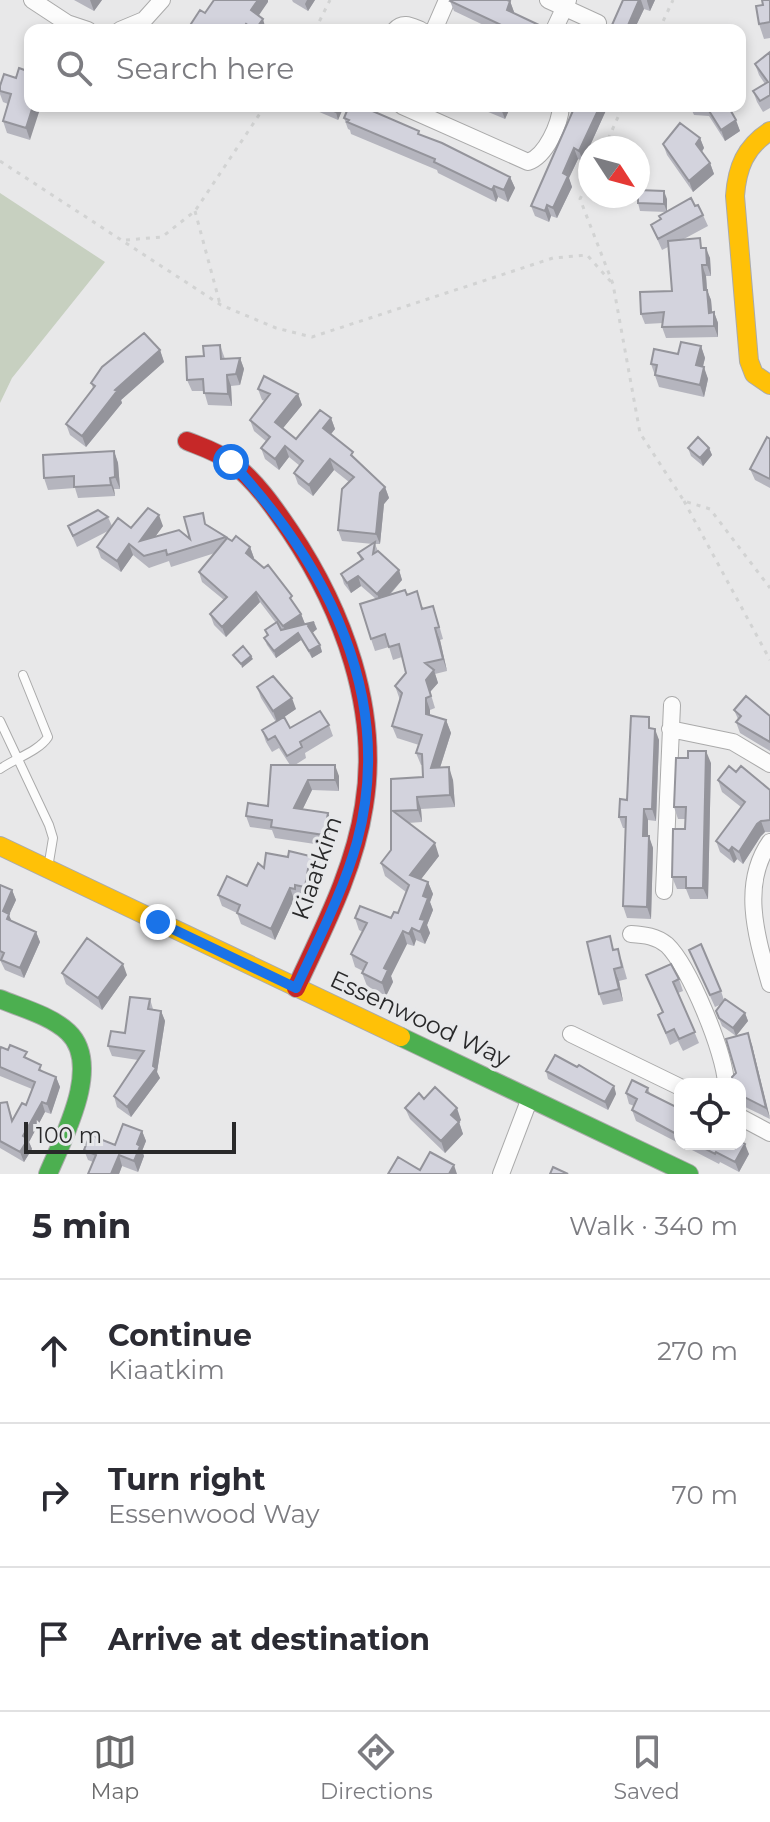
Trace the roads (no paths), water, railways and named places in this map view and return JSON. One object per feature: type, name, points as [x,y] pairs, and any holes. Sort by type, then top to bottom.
[{"type":"street","points":[[32,0],[70,24]]},
{"type":"street","points":[[134,24],[144,20],[162,0]]},
{"type":"street","points":[[437,24],[447,0]]},
{"type":"street","points":[[548,0],[566,4],[598,23]]},
{"type":"street","points":[[557,24],[566,4]]},
{"type":"street","points":[[416,112],[528,162],[543,152],[560,112]]},
{"type":"street","points":[[770,131],[744,153],[735,179],[735,196],[749,361],[754,374],[770,385]]},
{"type":"street","name":"Kiaatkim","points":[[187,441],[231,462],[263,497],[300,546],[331,601],[351,650],[362,693],[368,746],[366,784],[357,840],[343,881],[296,988]]},
{"type":"street","points":[[664,891],[672,705]]},
{"type":"street","points":[[670,729],[733,742],[770,764]]},
{"type":"street","points":[[770,842],[757,866],[753,899],[755,927],[770,984]]},
{"type":"street","name":"Essenwood Way","points":[[0,846],[689,1174]]},
{"type":"street","points":[[631,934],[658,938],[674,953],[710,1025],[721,1055],[725,1078]]},
{"type":"street","points":[[0,999],[69,1032],[83,1056],[79,1096],[48,1174]]},
{"type":"street","points":[[571,1034],[674,1084]]},
{"type":"street","points":[[501,1174],[530,1098]]},
{"type":"street","points":[[746,1120],[770,1133]]},
{"type":"lane","points":[[0,769],[16,757],[42,745],[48,737],[23,675]]},
{"type":"lane","points":[[0,721],[49,825],[53,838],[48,869]]}]
